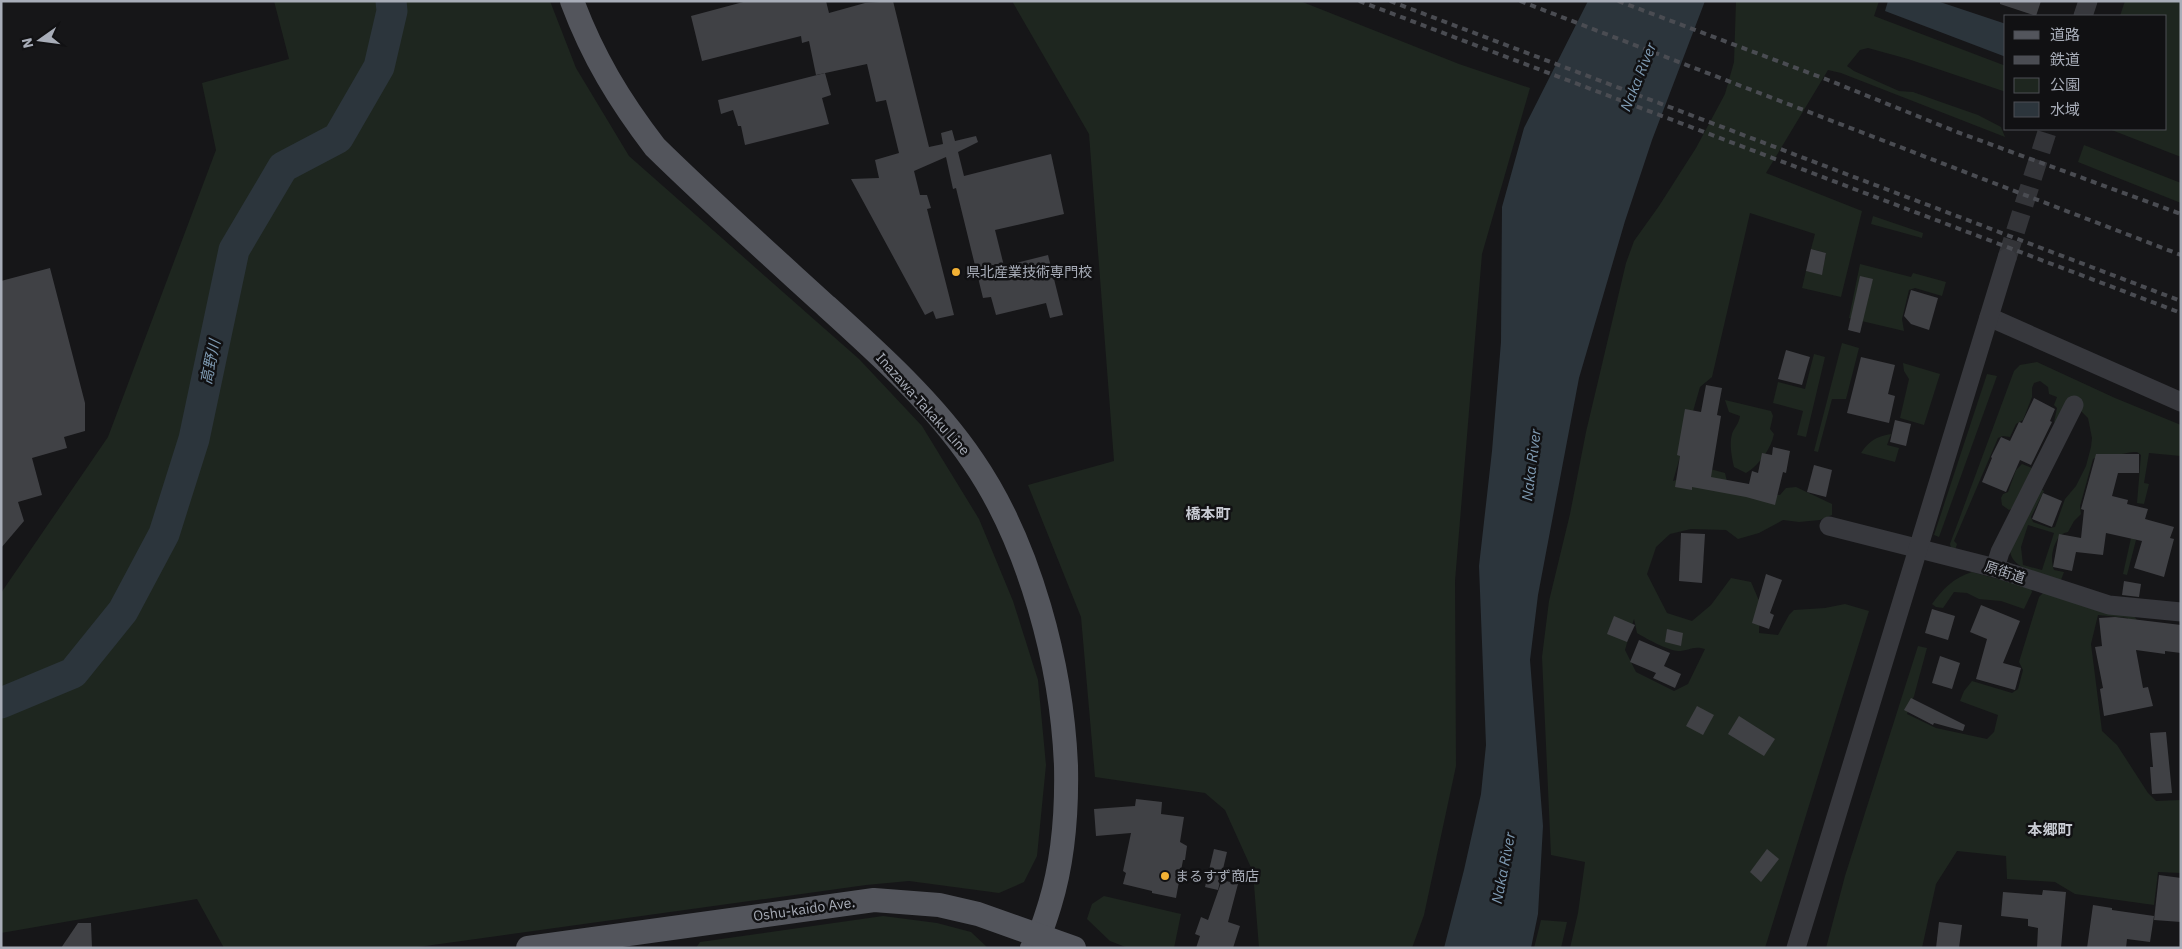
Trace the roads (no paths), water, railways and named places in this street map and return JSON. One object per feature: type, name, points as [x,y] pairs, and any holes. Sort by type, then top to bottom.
[{"type":"main road","name":"Inazawa-Takaku Line","points":[[572,1],[585,35],[606,77],[655,147],[878,353],[928,406],[973,461],[1004,513],[1025,564],[1056,674],[1064,738],[1067,797],[1064,844],[1054,890],[1036,942]]},
{"type":"main road","name":"Oshu-kaido Ave.","points":[[539,947],[874,900],[949,907],[978,914],[1036,942],[1074,948]]},
{"type":"street","points":[[2083,15],[2088,1]]},
{"type":"street","points":[[1796,948],[2007,258]]},
{"type":"street","points":[[1989,317],[2181,402]]},
{"type":"street","points":[[1994,568],[2000,552],[2074,405]]},
{"type":"street","name":"原街道","points":[[1829,526],[1994,568],[2109,605],[2181,612]]},
{"type":"water","name":"Naka River","points":[[1588,1],[1705,1],[1652,140],[1625,221],[1579,378],[1538,595],[1530,660],[1543,826],[1538,914],[1531,948],[1444,948],[1481,794],[1486,745],[1479,566],[1492,451],[1501,342],[1502,207],[1524,128]]},
{"type":"water","points":[[1888,1],[1937,1],[2004,23],[2004,56],[1885,11]]},
{"type":"waterway","name":"高野川","points":[[1,703],[73,673],[123,611],[164,534],[194,439],[234,250],[283,167],[338,138],[379,67],[392,11],[391,1]]},
{"type":"tunnel","points":[[2007,258],[2048,130]]},
{"type":"railway","points":[[1359,1],[2181,313]]},
{"type":"railway","points":[[1390,1],[2181,301]]},
{"type":"railway","points":[[1520,1],[2181,255]]},
{"type":"railway","points":[[1618,1],[1828,80],[1957,132],[2181,214]]},
{"type":"place","name":"県北産業技術専門校","points":[[956,272]]},
{"type":"place","name":"まるすず商店","points":[[1165,876]]},
{"type":"district","name":"橋本町","points":[[1208,513]]},
{"type":"district","name":"本郷町","points":[[2050,829]]}]
